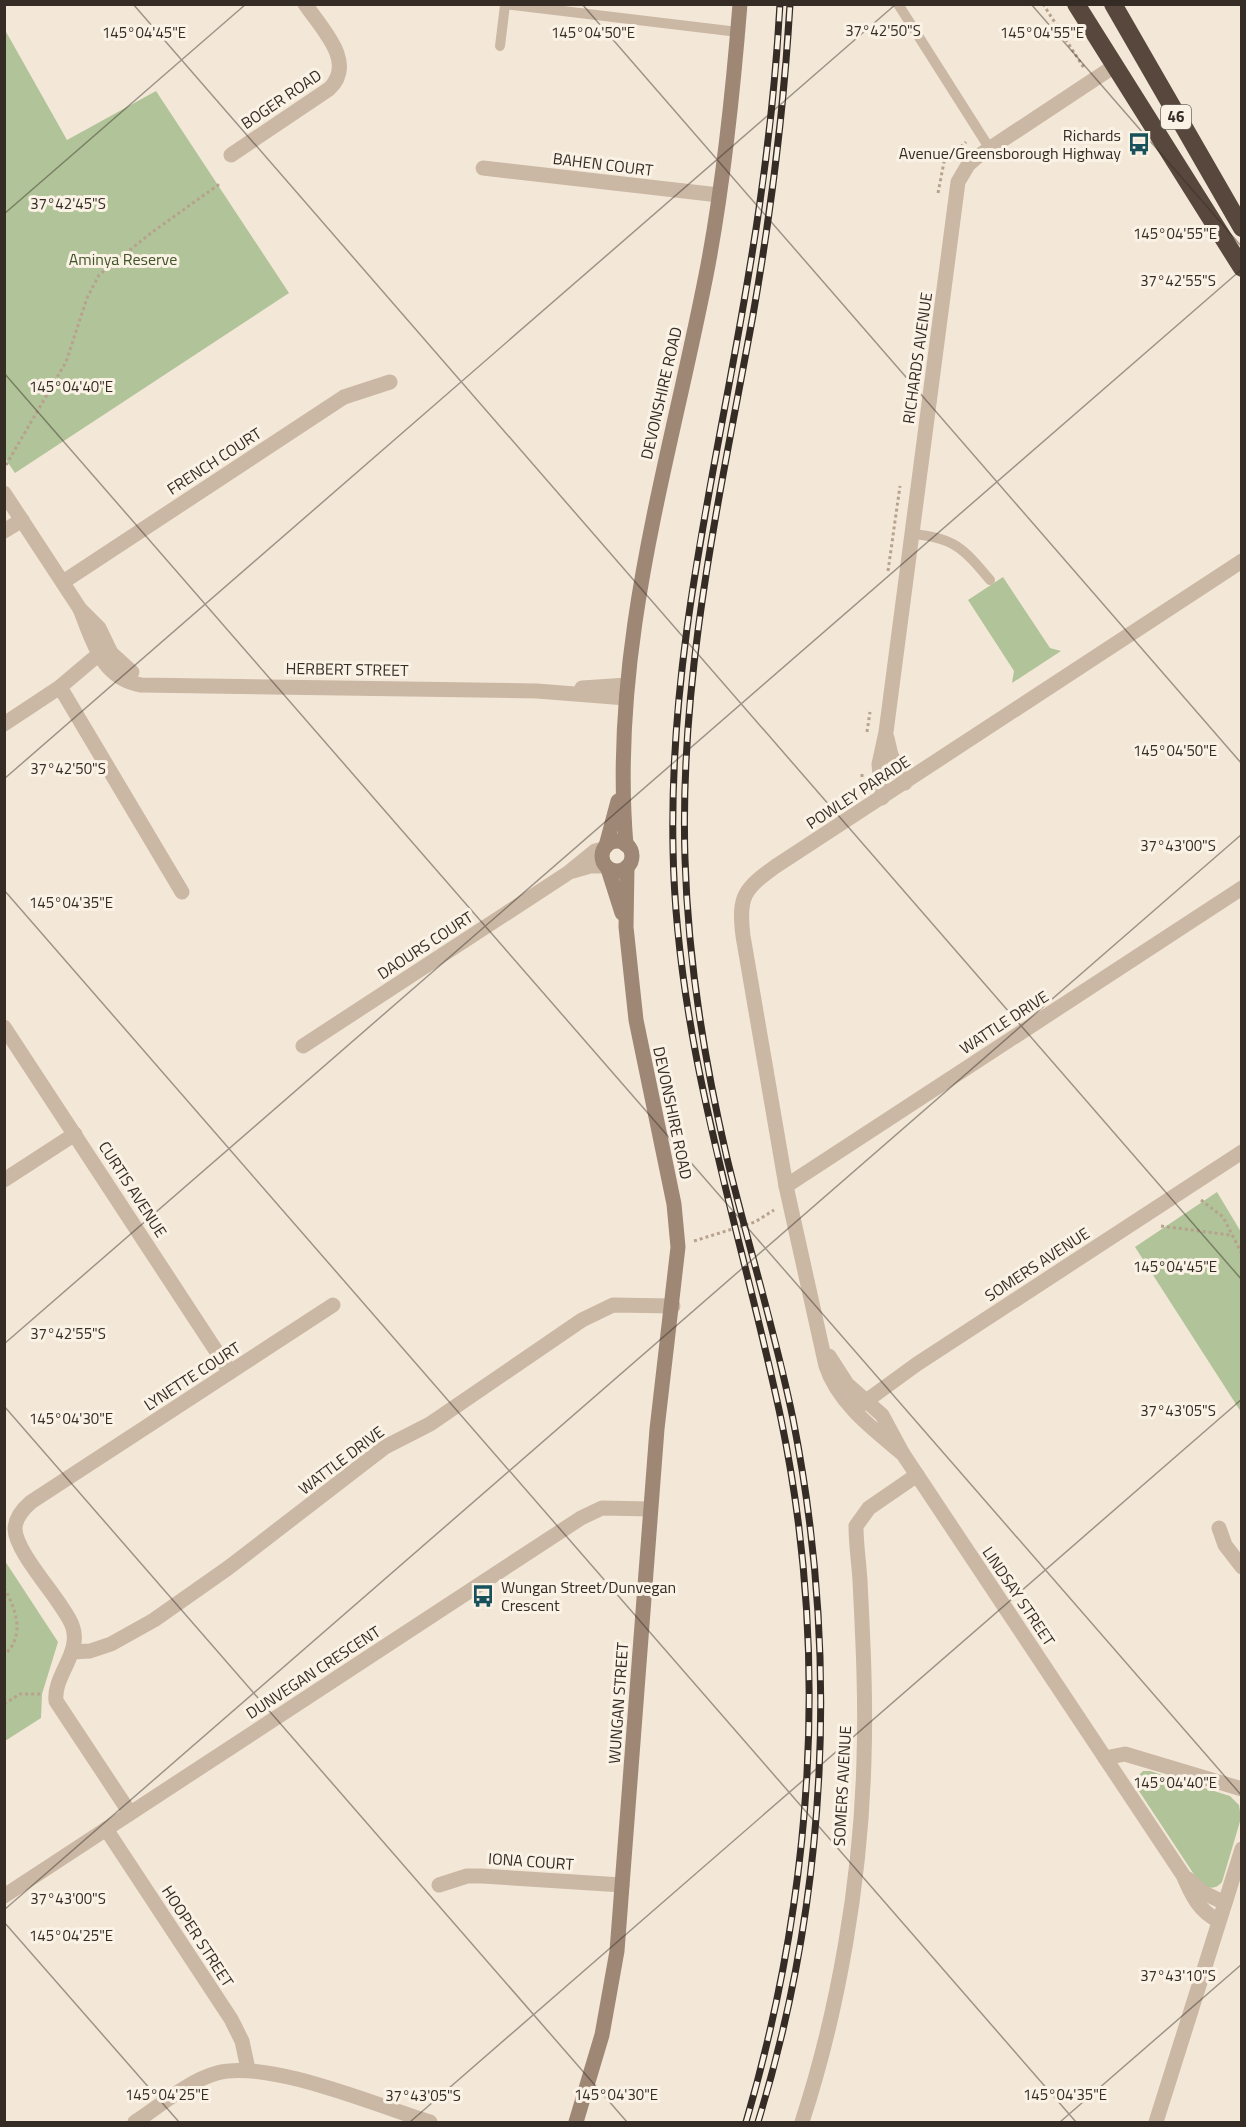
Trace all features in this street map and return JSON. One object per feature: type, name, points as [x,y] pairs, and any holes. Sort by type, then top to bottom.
[{"type":"highway","name":"46","points":[[1076,4],[1113,67],[1242,268]]},
{"type":"highway","name":"46","points":[[1113,4],[1242,228]]},
{"type":"street","name":"BOGER ROAD","points":[[231,154],[329,89],[340,75],[338,54],[306,4]]},
{"type":"street","name":"DEVONSHIRE ROAD","points":[[626,845],[622,789],[626,691],[636,606],[649,529],[708,265],[719,195],[740,4]]},
{"type":"street","name":"RICHARDS AVENUE","points":[[882,798],[879,787],[879,764],[886,732],[958,182],[968,165],[1113,67]]},
{"type":"street","name":"BAHEN COURT","points":[[483,168],[719,195]]},
{"type":"street","name":"FRENCH COURT","points":[[63,582],[344,397],[390,382]]},
{"type":"street","points":[[4,493],[80,609],[99,628],[105,658],[78,670],[60,687],[4,724]]},
{"type":"street","points":[[4,531],[22,520]]},
{"type":"street","name":"POWLEY PARADE","points":[[786,1186],[740,916],[742,898],[753,882],[1242,561]]},
{"type":"street","name":"HERBERT STREET","points":[[105,658],[156,684],[626,691]]},
{"type":"street","points":[[60,687],[182,892]]},
{"type":"street","name":"RICHARDS AVENUE","points":[[886,732],[891,755],[905,783]]},
{"type":"street","name":"DEVONSHIRE ROAD","points":[[605,847],[622,789]]},
{"type":"street","points":[[614,842],[626,845],[632,856],[627,867],[618,871],[607,867],[602,858],[605,847],[614,842]]},
{"type":"street","name":"DAOURS COURT","points":[[303,1046],[568,873],[595,851],[605,847]]},
{"type":"street","name":"DAOURS COURT","points":[[568,873],[590,866],[607,867]]},
{"type":"street","name":"DEVONSHIRE ROAD","points":[[607,867],[626,927]]},
{"type":"street","name":"DEVONSHIRE ROAD","points":[[627,867],[626,927],[636,1020],[674,1204],[678,1247],[673,1306]]},
{"type":"street","name":"WATTLE DRIVE","points":[[786,1186],[1242,888]]},
{"type":"street","name":"CURTIS AVENUE","points":[[4,1027],[230,1372]]},
{"type":"street","points":[[4,1180],[75,1134]]},
{"type":"street","name":"SOMERS AVENUE","points":[[855,1410],[917,1364],[1242,1152]]},
{"type":"street","name":"LINDSAY STREET","points":[[786,1186],[830,1381],[855,1410],[903,1454]]},
{"type":"street","name":"LYNETTE COURT","points":[[72,1652],[74,1642],[72,1625],[16,1536],[16,1523],[23,1510],[31,1502],[333,1305]]},
{"type":"street","name":"WATTLE DRIVE","points":[[72,1652],[90,1651],[111,1644],[154,1620],[228,1569],[386,1447],[430,1424],[582,1320],[613,1305],[673,1306]]},
{"type":"street","name":"WUNGAN STREET","points":[[576,2122],[602,2035],[612,1989],[657,1429],[673,1306]]},
{"type":"street","name":"LINDSAY STREET","points":[[823,1345],[840,1375],[868,1400],[891,1429],[903,1454],[1183,1875],[1200,1908],[1219,1921]]},
{"type":"street","name":"SOMERS AVENUE","points":[[802,2122],[818,2073],[833,2010],[855,1868],[864,1761],[863,1657],[856,1526],[869,1508],[917,1475]]},
{"type":"street","name":"DUNVEGAN CRESCENT","points":[[4,1896],[581,1518],[602,1508],[650,1509]]},
{"type":"street","points":[[1219,1528],[1225,1545],[1242,1567]]},
{"type":"street","points":[[72,1652],[55,1694],[60,1708],[130,1813]]},
{"type":"street","points":[[1105,1758],[1113,1754],[1131,1755],[1242,1789]]},
{"type":"street","name":"HOOPER STREET","points":[[106,1829],[231,2019],[242,2040],[248,2069]]},
{"type":"street","points":[[1156,2122],[1242,1849]]},
{"type":"street","name":"LINDSAY STREET","points":[[1183,1875],[1202,1892],[1225,1903]]},
{"type":"street","name":"IONA COURT","points":[[439,1885],[467,1876],[622,1885]]},
{"type":"street","points":[[135,2122],[202,2079],[224,2071],[248,2069],[290,2077],[430,2122]]},
{"type":"street","name":"WUNGAN STREET","points":[[568,2122],[582,2100]]},
{"type":"lane","points":[[898,4],[990,149]]},
{"type":"lane","points":[[500,46],[505,5],[738,32]]},
{"type":"lane","points":[[912,534],[948,540],[965,550],[990,580]]},
{"type":"path","points":[[1043,4],[1084,66]]},
{"type":"path","points":[[6,465],[66,363],[87,297],[99,274],[144,238],[221,183]]},
{"type":"path","points":[[1194,1204],[1202,1199],[1220,1213],[1242,1254]]},
{"type":"path","points":[[678,1247],[754,1222],[790,1204]]},
{"type":"path","points":[[1169,1221],[1161,1226],[1230,1235]]},
{"type":"path","points":[[4,1588],[14,1606],[18,1628],[15,1639],[4,1655]]},
{"type":"path","points":[[4,1704],[20,1694],[55,1694]]},
{"type":"green space","name":"Aminya Reserve","points":[[5,30],[67,140],[156,91],[289,293],[15,473],[4,457]]},
{"type":"green space","points":[[1003,577],[1050,648],[1061,651],[1012,683],[1014,671],[968,600]]},
{"type":"green space","points":[[1217,1192],[1241,1232],[1241,1412],[1135,1247]]},
{"type":"green space","points":[[5,1561],[58,1642],[42,1694],[41,1718],[5,1741]]},
{"type":"green space","points":[[1143,1771],[1150,1771],[1230,1796],[1239,1805],[1241,1818],[1222,1882],[1217,1886],[1201,1885],[1137,1788],[1138,1776]]},
{"type":"railway","points":[[746,2122],[769,2036],[787,1949],[799,1861],[807,1773],[809,1685],[806,1596],[796,1508],[781,1419],[713,1136],[686,994],[677,921],[673,848],[674,774],[687,630],[764,172],[780,4]]},
{"type":"railway","points":[[758,2122],[781,2036],[799,1949],[812,1861],[819,1773],[821,1684],[817,1595],[808,1507],[793,1419],[727,1158],[704,1047],[687,897],[685,790],[688,721],[695,653],[715,518],[766,238],[776,160],[790,4]]},
{"type":"place","name":"Richards Avenue/Greensborough Highway","points":[[1139,144]]},
{"type":"place","name":"Wungan Street/Dunvegan Crescent","points":[[483,1596]]}]
